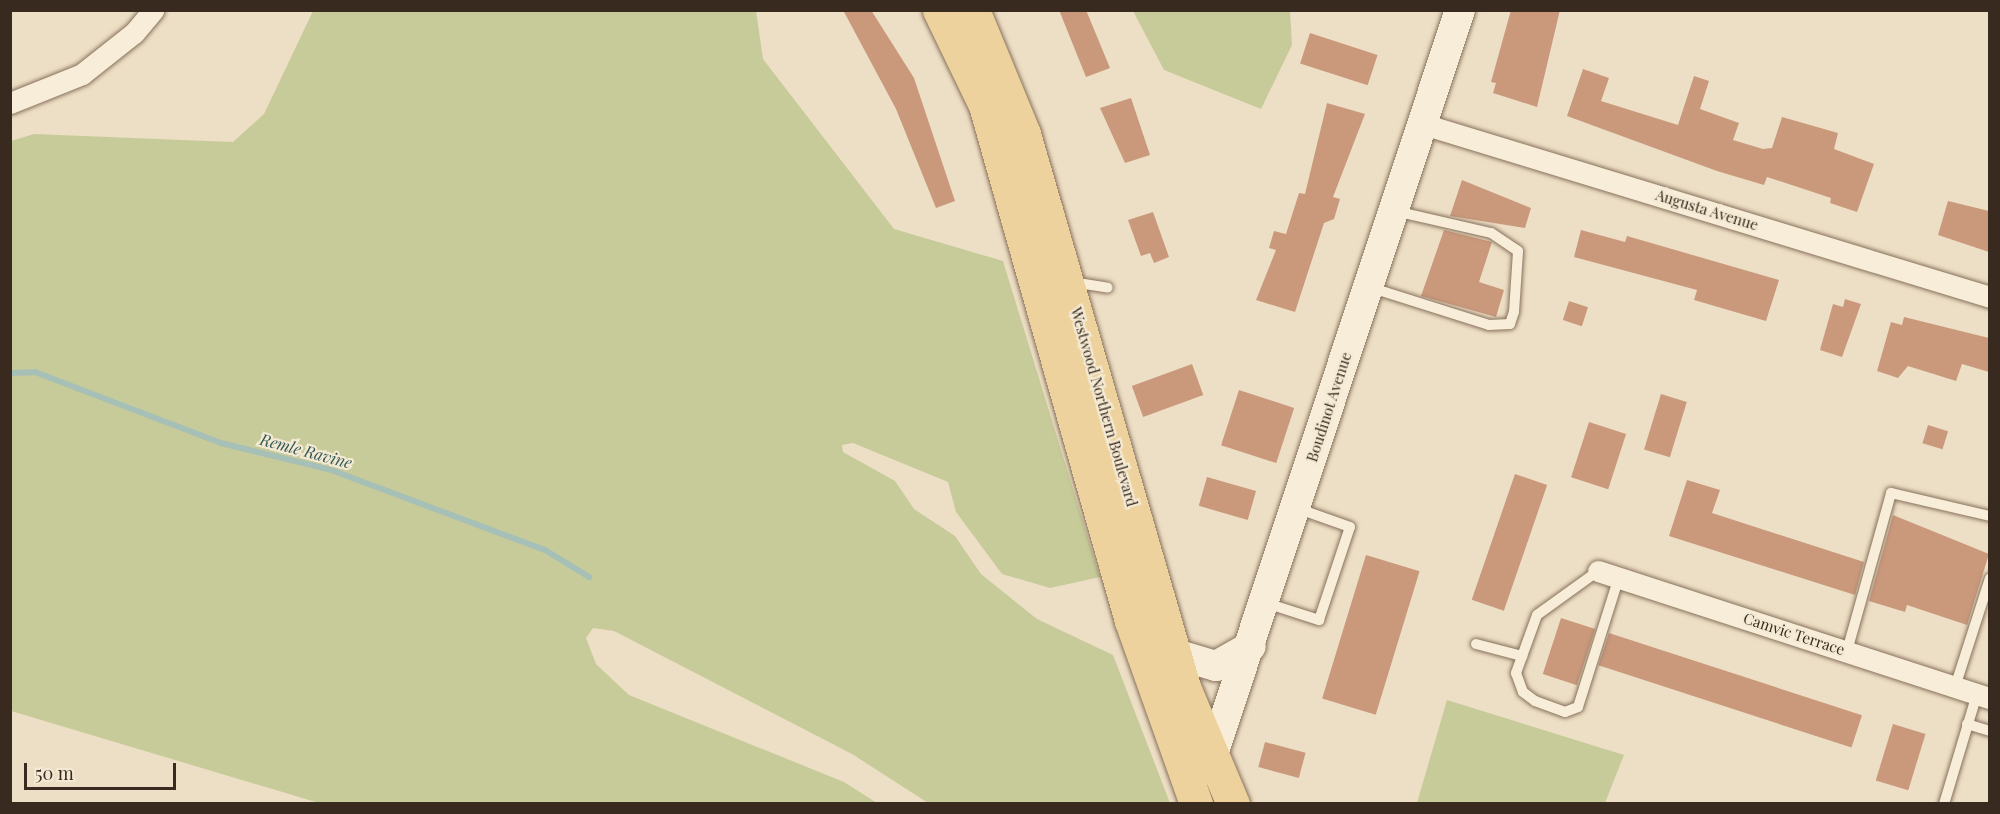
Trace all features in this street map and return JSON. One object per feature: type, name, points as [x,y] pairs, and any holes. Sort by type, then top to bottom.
[{"type":"main road","points":[[939,10],[985,105],[1150,686],[1196,804]]},
{"type":"main road","name":"Westwood Northern Boulevard","points":[[973,10],[1024,134],[1069,281],[1175,654],[1233,804]]},
{"type":"main road","points":[[1037,289],[1069,281]]},
{"type":"street","points":[[10,103],[82,74],[134,33],[153,10]]},
{"type":"street","name":"Boudinot Avenue","points":[[1196,804],[1251,646],[1460,10]]},
{"type":"street","name":"Augusta Avenue","points":[[1423,124],[1989,297]]},
{"type":"street","name":"Camvic Terrace","points":[[1598,571],[1983,696]]},
{"type":"street","points":[[1175,654],[1216,666],[1251,646]]},
{"type":"lane","points":[[1368,287],[1489,325],[1510,324],[1514,312],[1518,251],[1491,234],[1394,211]]},
{"type":"lane","points":[[1069,281],[1108,288]]},
{"type":"lane","points":[[1846,651],[1891,493],[1989,516]]},
{"type":"lane","points":[[1265,602],[1319,620],[1350,527],[1296,508]]},
{"type":"lane","points":[[1598,571],[1545,605],[1516,673],[1523,692],[1565,712],[1578,707],[1619,577]]},
{"type":"lane","points":[[1955,687],[1989,578]]},
{"type":"lane","points":[[1476,644],[1522,656]]},
{"type":"lane","points":[[1944,804],[1967,724],[1983,696]]},
{"type":"lane","points":[[1967,724],[1989,731]]},
{"type":"green space","points":[[313,11],[756,11],[763,59],[894,229],[1003,261],[1100,577],[1050,588],[1002,574],[956,512],[948,482],[853,443],[842,445],[843,452],[895,481],[914,509],[955,536],[981,574],[1037,619],[1113,655],[1170,803],[928,803],[852,754],[614,631],[593,628],[586,638],[596,664],[629,695],[844,782],[877,803],[319,803],[11,711],[11,141],[34,134],[233,142],[264,114]]},
{"type":"green space","points":[[1133,11],[1290,11],[1292,45],[1261,109],[1164,70]]},
{"type":"green space","points":[[1447,700],[1624,755],[1605,803],[1417,803]]},
{"type":"building","points":[[843,10],[871,10],[914,78],[955,201],[936,208],[896,109]]},
{"type":"building","points":[[1059,10],[1086,10],[1110,68],[1086,77]]},
{"type":"building","points":[[1511,10],[1560,10],[1537,107],[1493,93],[1496,83],[1491,82]]},
{"type":"building","points":[[1310,33],[1378,55],[1368,85],[1300,63]]},
{"type":"building","points":[[1583,69],[1609,78],[1601,101],[1678,125],[1694,76],[1709,81],[1700,109],[1739,123],[1733,140],[1763,149],[1772,148],[1782,117],[1838,133],[1834,149],[1874,164],[1857,212],[1830,203],[1831,198],[1767,177],[1764,185],[1717,171],[1567,116]]},
{"type":"building","points":[[1131,98],[1150,155],[1125,163],[1100,108]]},
{"type":"building","points":[[1327,103],[1365,114],[1333,197],[1340,199],[1334,219],[1324,223],[1295,312],[1256,300],[1276,250],[1269,248],[1274,231],[1286,234],[1299,193],[1305,194]]},
{"type":"building","points":[[1462,180],[1531,208],[1525,228],[1450,216]]},
{"type":"building","points":[[1948,201],[1989,211],[1989,252],[1938,235]]},
{"type":"building","points":[[1153,212],[1169,257],[1154,263],[1150,253],[1141,256],[1128,220]]},
{"type":"building","points":[[1444,230],[1492,242],[1479,282],[1504,290],[1496,317],[1421,296]]},
{"type":"building","points":[[1581,230],[1625,242],[1627,236],[1779,280],[1766,321],[1694,300],[1697,290],[1574,257]]},
{"type":"building","points":[[1845,299],[1861,304],[1842,357],[1820,350],[1833,304],[1843,307]]},
{"type":"building","points":[[1569,301],[1588,307],[1582,326],[1563,320]]},
{"type":"building","points":[[1904,317],[1989,338],[1989,372],[1962,364],[1956,381],[1908,366],[1898,378],[1877,371],[1891,322],[1902,325]]},
{"type":"building","points":[[1192,364],[1203,395],[1143,417],[1132,386]]},
{"type":"building","points":[[1239,390],[1294,408],[1276,463],[1221,445]]},
{"type":"building","points":[[1661,394],[1687,402],[1670,457],[1644,449]]},
{"type":"building","points":[[1589,422],[1626,434],[1608,489],[1571,477]]},
{"type":"building","points":[[1928,425],[1948,431],[1943,449],[1922,443]]},
{"type":"building","points":[[1515,474],[1547,485],[1504,611],[1472,600]]},
{"type":"building","points":[[1207,477],[1256,491],[1248,520],[1199,506]]},
{"type":"building","points":[[1687,480],[1720,490],[1712,513],[1864,562],[1855,595],[1669,536]]},
{"type":"building","points":[[1893,515],[1989,554],[1967,625],[1907,605],[1905,612],[1869,601]]},
{"type":"building","points":[[1366,555],[1420,571],[1376,715],[1322,698]]},
{"type":"building","points":[[1561,618],[1595,629],[1577,685],[1543,674]]},
{"type":"building","points":[[1609,633],[1862,715],[1851,748],[1598,665]]},
{"type":"building","points":[[1893,724],[1926,734],[1908,790],[1876,780]]},
{"type":"building","points":[[1265,742],[1306,753],[1299,778],[1258,767]]},
{"type":"waterway","name":"Remle Ravine","points":[[10,373],[35,372],[221,443],[331,470],[545,550],[589,577]]}]
